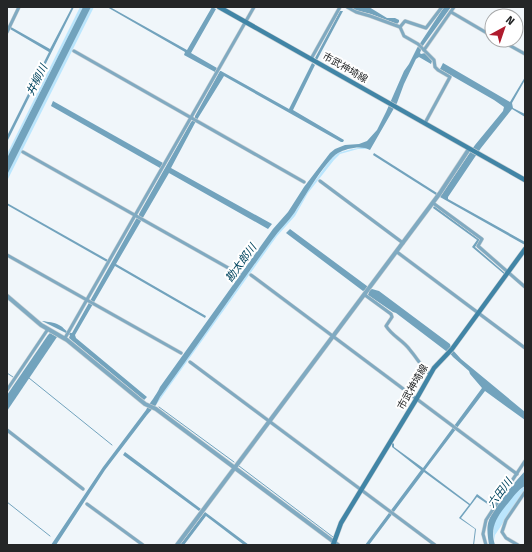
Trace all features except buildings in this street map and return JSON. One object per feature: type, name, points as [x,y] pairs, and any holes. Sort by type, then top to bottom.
[{"type":"main road","name":"市武神埼線","points":[[219,7],[525,180]]},
{"type":"main road","name":"市武神埼線","points":[[335,544],[339,527],[430,374],[450,350],[525,249]]},
{"type":"street","points":[[7,32],[19,7]]},
{"type":"street","points":[[67,335],[254,7]]},
{"type":"street","points":[[311,59],[340,7]]},
{"type":"street","points":[[347,7],[356,12],[400,27],[404,36],[418,44],[434,60],[435,67],[450,77],[425,124]]},
{"type":"street","points":[[400,27],[405,21],[426,28],[442,7]]},
{"type":"street","points":[[423,49],[454,7]]},
{"type":"street","points":[[451,12],[484,31]]},
{"type":"street","points":[[514,48],[525,54]]},
{"type":"street","points":[[74,51],[304,182]]},
{"type":"street","points":[[177,545],[397,252],[470,149]]},
{"type":"street","points":[[23,152],[239,274]]},
{"type":"street","points":[[320,181],[403,243]]},
{"type":"street","points":[[433,203],[482,239],[478,246],[525,287]]},
{"type":"street","points":[[397,252],[525,348]]},
{"type":"street","points":[[7,255],[181,353]]},
{"type":"street","points":[[251,275],[517,474]]},
{"type":"street","points":[[367,292],[391,314],[392,317],[386,326],[391,333],[410,349],[425,370],[430,374]]},
{"type":"street","points":[[7,296],[48,329],[67,335],[146,404],[156,409],[235,467],[335,544]]},
{"type":"street","points":[[7,390],[48,329]]},
{"type":"street","points":[[190,362],[435,545]]},
{"type":"street","points":[[7,430],[83,489]]},
{"type":"street","points":[[486,545],[484,534],[486,520],[525,462]]},
{"type":"street","points":[[518,545],[506,538],[502,532],[506,520],[525,492]]},
{"type":"street","points":[[87,504],[143,545]]},
{"type":"shaded area","points":[[80,7],[83,7],[7,158],[7,154]]},
{"type":"shaded area","points":[[91,7],[94,7],[7,181],[7,175]]},
{"type":"shaded area","points":[[364,147],[367,149],[358,149],[340,154],[334,160],[308,193],[295,216],[277,236],[156,405],[160,397],[273,238],[295,212],[309,189],[330,160],[338,153]]},
{"type":"shaded area","points":[[525,486],[525,490],[495,535],[494,540],[493,534],[497,516],[502,508]]},
{"type":"water","name":"井柳川","points":[[72,7],[74,7],[7,142],[7,136],[49,52],[10,29],[11,27],[50,49]]},
{"type":"water","points":[[83,7],[91,7],[7,175],[7,158]]},
{"type":"water","points":[[107,7],[110,7],[187,50],[212,7],[216,9],[191,53],[217,68],[215,72],[184,55],[185,52]]},
{"type":"water","points":[[351,7],[369,7],[387,18],[395,18],[399,20],[399,22],[397,24],[371,14],[355,10]]},
{"type":"water","points":[[444,7],[451,7],[422,47],[420,53],[425,53],[432,61],[431,64],[419,57],[416,59],[397,103],[370,150],[359,147],[346,150],[338,153],[327,164],[295,212],[275,236],[160,397],[156,405],[105,470],[56,545],[51,545],[103,467],[146,410],[160,387],[273,229],[288,212],[304,187],[330,153],[345,145],[359,144],[367,141],[377,130],[404,71]]},
{"type":"water","points":[[340,11],[343,11],[317,60],[315,58]]},
{"type":"water","points":[[312,63],[315,65],[293,110],[344,140],[343,142],[224,76],[195,123],[171,168],[272,224],[268,229],[169,173],[116,264],[206,316],[205,318],[115,266],[75,335],[76,338],[147,397],[144,400],[69,338],[70,335],[42,321],[57,324],[68,332],[72,333],[191,122],[195,118],[220,71],[289,109]]},
{"type":"water","points":[[443,63],[510,102],[525,77],[525,80],[512,103],[513,108],[525,114],[525,117],[512,109],[481,148],[448,199],[525,242],[525,245],[440,197],[475,145],[503,111],[504,107],[440,69]]},
{"type":"water","points":[[53,101],[163,163],[160,168],[51,106]]},
{"type":"water","points":[[374,153],[437,193],[436,195],[373,155]]},
{"type":"water","points":[[7,203],[108,260],[107,262],[7,205]]},
{"type":"water","points":[[434,206],[480,240],[475,247],[505,273],[504,274],[472,247],[477,240],[433,208]]},
{"type":"water","points":[[290,229],[367,286],[367,288],[370,290],[372,289],[379,291],[450,344],[451,348],[461,359],[525,412],[525,420],[485,391],[425,470],[470,504],[477,494],[493,506],[492,507],[477,497],[461,518],[476,529],[474,545],[475,529],[459,518],[469,505],[424,472],[369,545],[365,545],[421,470],[392,447],[392,442],[394,447],[423,468],[482,388],[469,371],[448,351],[396,313],[368,295],[369,292],[365,290],[363,291],[286,233]]},
{"type":"water","points":[[50,333],[57,337],[7,411],[7,395]]},
{"type":"water","points":[[125,452],[201,509],[199,511],[123,455]]},
{"type":"water","points":[[525,471],[525,486],[516,493],[498,517],[493,533],[495,545],[489,545],[489,520],[505,494]]},
{"type":"water","points":[[205,512],[249,545],[244,545],[206,516],[184,545],[180,545]]},
{"type":"waterway","points":[[7,373],[13,377]]},
{"type":"waterway","points":[[29,378],[112,445]]},
{"type":"waterway","points":[[159,407],[234,462]]},
{"type":"waterway","points":[[239,466],[333,537]]},
{"type":"waterway","points":[[7,502],[50,536]]},
{"type":"water label","name":"勘太郎川","points":[[241,263]]},
{"type":"water label","name":"六田川","points":[[500,493]]}]
